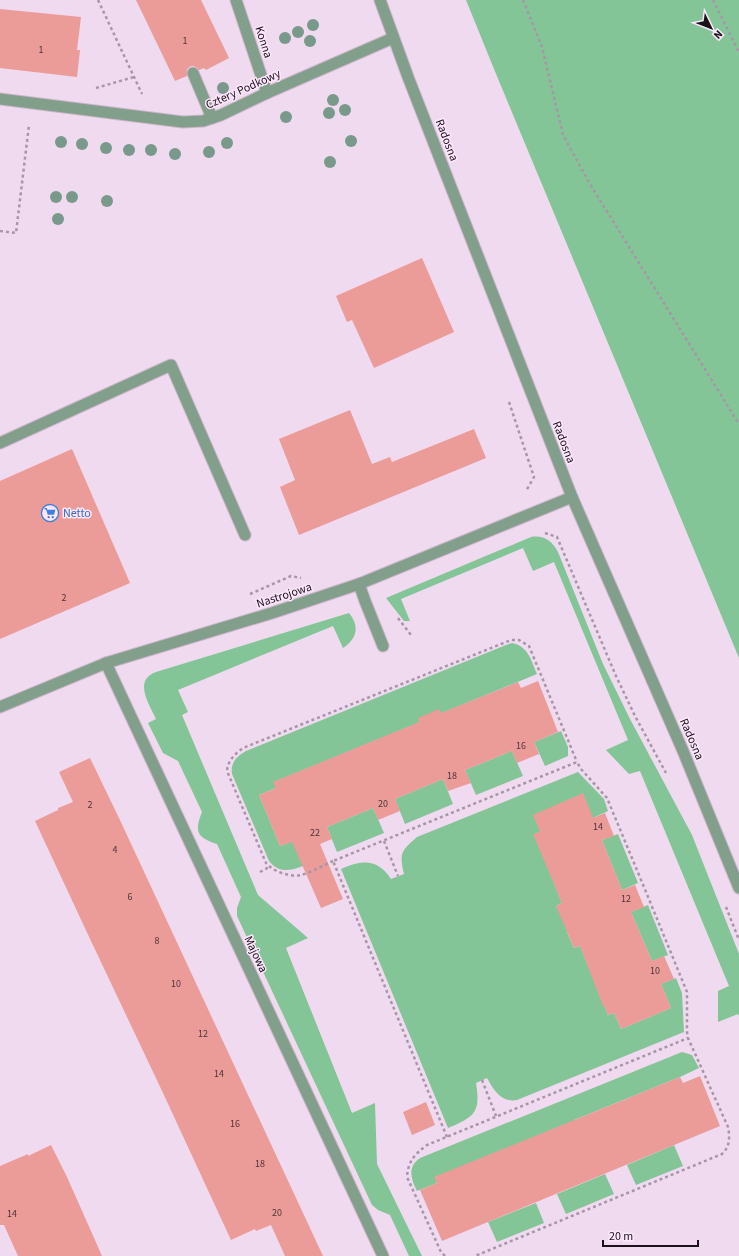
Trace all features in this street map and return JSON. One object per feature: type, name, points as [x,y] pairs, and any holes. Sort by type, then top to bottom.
[{"type":"street","name":"Konna","points":[[236,0],[267,93]]},
{"type":"street","name":"Radosna","points":[[380,0],[393,38],[572,497],[683,751],[739,888]]},
{"type":"street","name":"Cztery Podkowy","points":[[0,99],[183,122],[204,121],[393,38]]},
{"type":"street","points":[[193,73],[212,118]]},
{"type":"street","points":[[0,443],[171,365],[245,535]]},
{"type":"street","name":"Nastrojowa","points":[[0,707],[106,663],[272,613],[359,584],[572,497]]},
{"type":"street","points":[[359,584],[383,646]]},
{"type":"street","name":"Majowa","points":[[106,663],[383,1256]]},
{"type":"path","points":[[98,0],[134,77]]},
{"type":"path","points":[[523,0],[542,47],[563,135],[590,184],[739,424]]},
{"type":"path","points":[[713,0],[739,52]]},
{"type":"path","points":[[0,231],[16,233],[33,103]]},
{"type":"path","points":[[557,537],[616,676],[635,716],[668,778]]},
{"type":"path","points":[[474,1256],[722,1154],[726,1150],[730,1139],[728,1127],[688,1038],[687,992],[607,798],[581,769],[577,762],[529,646],[519,640],[505,641],[243,748],[228,764],[227,771],[266,863],[279,873],[301,875],[577,762]]},
{"type":"path","points":[[384,841],[398,876]]},
{"type":"path","points":[[333,861],[448,1137]]},
{"type":"path","points":[[260,872],[270,867]]},
{"type":"path","points":[[725,904],[739,940]]},
{"type":"path","points":[[445,1256],[441,1252],[407,1177],[407,1168],[417,1153],[427,1145],[688,1038]]},
{"type":"path","points":[[482,1080],[496,1117]]},
{"type":"green space","points":[[466,0],[739,0],[739,658],[494,69]]},
{"type":"green space","points":[[531,537],[544,538],[553,545],[558,552],[603,664],[630,719],[692,835],[739,954],[739,1016],[738,1014],[718,1022],[718,991],[729,986],[640,771],[629,774],[606,750],[628,740],[554,562],[533,571],[523,548],[401,599],[410,621],[404,621],[386,598]]},
{"type":"green space","points":[[349,613],[356,627],[351,641],[343,648],[333,626],[178,690],[188,712],[182,715],[258,895],[308,938],[286,948],[352,1113],[375,1103],[377,1164],[422,1256],[409,1256],[390,1215],[378,1210],[372,1205],[237,916],[237,908],[241,897],[217,844],[205,839],[199,833],[198,824],[202,812],[178,761],[163,753],[148,723],[156,719],[147,700],[144,686],[145,681],[149,676],[156,672]]},
{"type":"green space","points":[[512,643],[522,647],[525,650],[531,659],[537,674],[274,782],[276,788],[259,795],[280,846],[304,837],[315,861],[291,870],[285,870],[279,869],[269,861],[232,774],[233,763],[240,755],[246,751]]},
{"type":"green space","points":[[561,731],[568,747],[568,756],[545,766],[534,742]]},
{"type":"green space","points":[[512,751],[523,776],[476,795],[465,770]]},
{"type":"green space","points":[[578,772],[604,799],[608,811],[593,818],[534,834],[562,903],[556,906],[570,930],[567,932],[574,948],[580,946],[608,1015],[614,1013],[621,1029],[671,1008],[661,984],[676,978],[682,993],[684,1032],[517,1100],[502,1097],[495,1091],[487,1078],[476,1083],[477,1101],[474,1113],[464,1121],[448,1128],[341,869],[356,864],[369,863],[380,867],[391,879],[404,874],[402,861],[403,853],[417,837]]},
{"type":"green space","points":[[443,779],[453,804],[405,824],[395,799]]},
{"type":"green space","points":[[373,808],[384,833],[337,852],[327,827]]},
{"type":"green space","points":[[618,834],[638,883],[622,890],[602,840]]},
{"type":"green space","points":[[648,905],[668,955],[652,961],[631,912]]},
{"type":"green space","points":[[682,1052],[692,1055],[699,1068],[574,1120],[576,1126],[435,1177],[437,1183],[417,1191],[411,1173],[413,1165],[420,1158]]},
{"type":"green space","points":[[674,1145],[683,1166],[636,1185],[627,1165]]},
{"type":"green space","points":[[605,1174],[614,1194],[566,1214],[557,1194]]},
{"type":"green space","points":[[536,1203],[544,1223],[497,1242],[488,1222]]},
{"type":"building","points":[[136,0],[201,0],[229,58],[206,70],[204,68],[199,70],[194,66],[191,66],[187,69],[187,76],[175,81]]},
{"type":"building","points":[[0,9],[81,17],[77,50],[80,50],[77,77],[0,68]]},
{"type":"building","points":[[422,258],[454,332],[374,368],[352,320],[347,322],[336,296]]},
{"type":"building","points":[[350,410],[372,464],[390,457],[392,462],[474,429],[486,458],[299,535],[280,487],[295,480],[279,439]]},
{"type":"building","name":"Netto","points":[[72,449],[130,583],[0,639],[0,481]]},
{"type":"building","points":[[538,681],[558,732],[534,742],[539,754],[517,763],[512,751],[465,770],[471,783],[448,791],[443,779],[395,799],[400,811],[378,820],[373,808],[327,827],[332,839],[320,844],[343,899],[321,908],[292,842],[280,846],[259,795],[276,788],[273,782],[419,722],[418,718],[439,709],[441,713],[518,682],[521,688]]},
{"type":"building","points":[[90,758],[323,1256],[285,1256],[271,1225],[256,1231],[255,1229],[231,1240],[91,941],[35,821],[58,810],[58,808],[73,802],[59,772]]},
{"type":"building","points":[[583,793],[593,818],[605,813],[614,836],[602,840],[622,890],[635,885],[644,907],[631,912],[652,961],[664,956],[674,979],[661,984],[671,1008],[621,1029],[614,1013],[608,1015],[603,1006],[580,946],[574,948],[556,906],[562,903],[533,834],[540,832],[533,815]]},
{"type":"building","points":[[700,1076],[720,1126],[442,1241],[420,1190],[437,1183],[434,1177],[680,1077],[683,1083]]},
{"type":"building","points":[[426,1102],[435,1125],[412,1135],[403,1112]]},
{"type":"building","points":[[51,1145],[102,1256],[18,1256],[4,1225],[0,1225],[0,1166],[28,1154],[28,1156]]},
{"type":"place","name":"Netto","points":[[50,513]]}]
